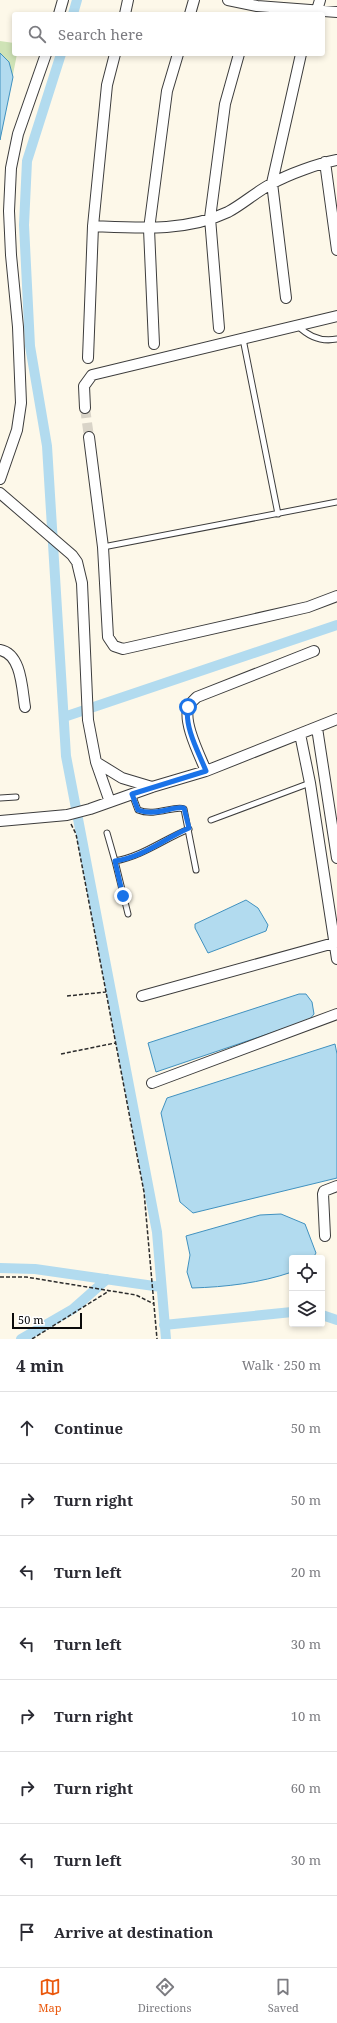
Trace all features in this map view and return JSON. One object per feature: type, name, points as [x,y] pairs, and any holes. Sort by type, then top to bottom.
[{"type":"street","points":[[60,12],[63,0]]},
{"type":"street","points":[[125,12],[128,0]]},
{"type":"street","points":[[191,12],[194,0]]},
{"type":"street","points":[[228,0],[254,6],[315,8],[337,12]]},
{"type":"street","points":[[0,479],[18,430],[21,403],[18,328],[11,255],[11,168],[18,134],[45,56]]},
{"type":"street","points":[[88,358],[93,226],[107,85],[114,56]]},
{"type":"street","points":[[154,344],[149,229],[167,90],[177,56]]},
{"type":"street","points":[[219,328],[210,218],[225,104],[238,56]]},
{"type":"street","points":[[286,298],[272,183],[301,56]]},
{"type":"street","points":[[93,226],[149,229],[193,224],[228,212],[272,183],[325,162],[337,160]]},
{"type":"street","points":[[325,162],[337,250]]},
{"type":"street","points":[[85,408],[84,386],[92,375],[337,316]]},
{"type":"street","points":[[89,437],[103,547],[108,637],[114,646],[123,648],[300,609],[337,596]]},
{"type":"street","points":[[0,493],[36,522],[72,555],[76,562],[82,583],[88,720],[96,762],[110,802]]},
{"type":"street","points":[[0,650],[5,651],[15,661],[26,707]]},
{"type":"street","points":[[206,771],[192,734],[187,714],[190,704],[198,697],[205,694],[314,651]]},
{"type":"street","points":[[0,820],[67,815],[90,809],[152,787],[206,771],[337,719]]},
{"type":"street","points":[[317,728],[337,858]]},
{"type":"street","points":[[300,734],[310,782],[337,959]]},
{"type":"street","points":[[96,762],[122,778],[152,787]]},
{"type":"street","points":[[142,996],[334,943]]},
{"type":"street","points":[[152,1083],[337,1014]]},
{"type":"street","points":[[325,1236],[322,1194],[324,1191],[337,1186]]},
{"type":"lane","points":[[298,326],[304,331],[326,341],[337,339]]},
{"type":"lane","points":[[243,338],[278,514]]},
{"type":"lane","points":[[103,547],[337,502]]},
{"type":"lane","points":[[211,820],[310,782]]},
{"type":"lane","points":[[132,794],[138,810],[141,812],[156,813],[178,807],[184,808],[196,870]]},
{"type":"lane","points":[[0,798],[16,797]]},
{"type":"lane","points":[[115,861],[158,846],[174,835],[189,828]]},
{"type":"lane","points":[[107,833],[128,914]]},
{"type":"path","points":[[67,815],[76,834],[144,1192],[157,1339]]},
{"type":"path","points":[[67,996],[106,992]]},
{"type":"path","points":[[61,1054],[115,1043]]},
{"type":"path","points":[[0,1277],[26,1277],[136,1295],[154,1304]]},
{"type":"path","points":[[32,1339],[109,1291]]},
{"type":"green space","points":[[0,41],[12,43],[12,56],[17,56],[0,140]]},
{"type":"water","points":[[0,53],[9,62],[13,77],[0,140]]},
{"type":"water","points":[[246,900],[258,908],[268,925],[266,931],[208,953],[195,928],[195,924]]},
{"type":"water","points":[[299,994],[306,994],[312,1002],[314,1014],[309,1020],[156,1072],[148,1043]]},
{"type":"water","points":[[335,1044],[337,1054],[337,1178],[193,1213],[180,1202],[161,1113],[167,1098]]},
{"type":"water","points":[[281,1214],[305,1224],[316,1253],[315,1255],[289,1255],[289,1273],[280,1276],[255,1282],[217,1287],[192,1288],[187,1272],[190,1255],[186,1236],[260,1215]]},
{"type":"waterway","points":[[74,12],[77,0]]},
{"type":"waterway","points":[[60,56],[27,161],[24,225],[30,346],[47,446],[66,756],[157,1232],[166,1339]]},
{"type":"waterway","points":[[64,717],[337,625]]},
{"type":"waterway","points":[[0,1268],[35,1269],[161,1287]]},
{"type":"waterway","points":[[21,1339],[73,1309],[107,1279]]},
{"type":"waterway","points":[[164,1325],[289,1312]]},
{"type":"waterway","points":[[325,1316],[337,1320]]},
{"type":"tunnel","points":[[85,408],[89,437]]},
{"type":"route","points":[[123,896],[115,861],[119,861],[158,846],[174,835],[189,828],[184,808],[178,807],[156,813],[141,812],[138,810],[132,794],[206,771],[192,734],[187,714],[188,707]]}]
